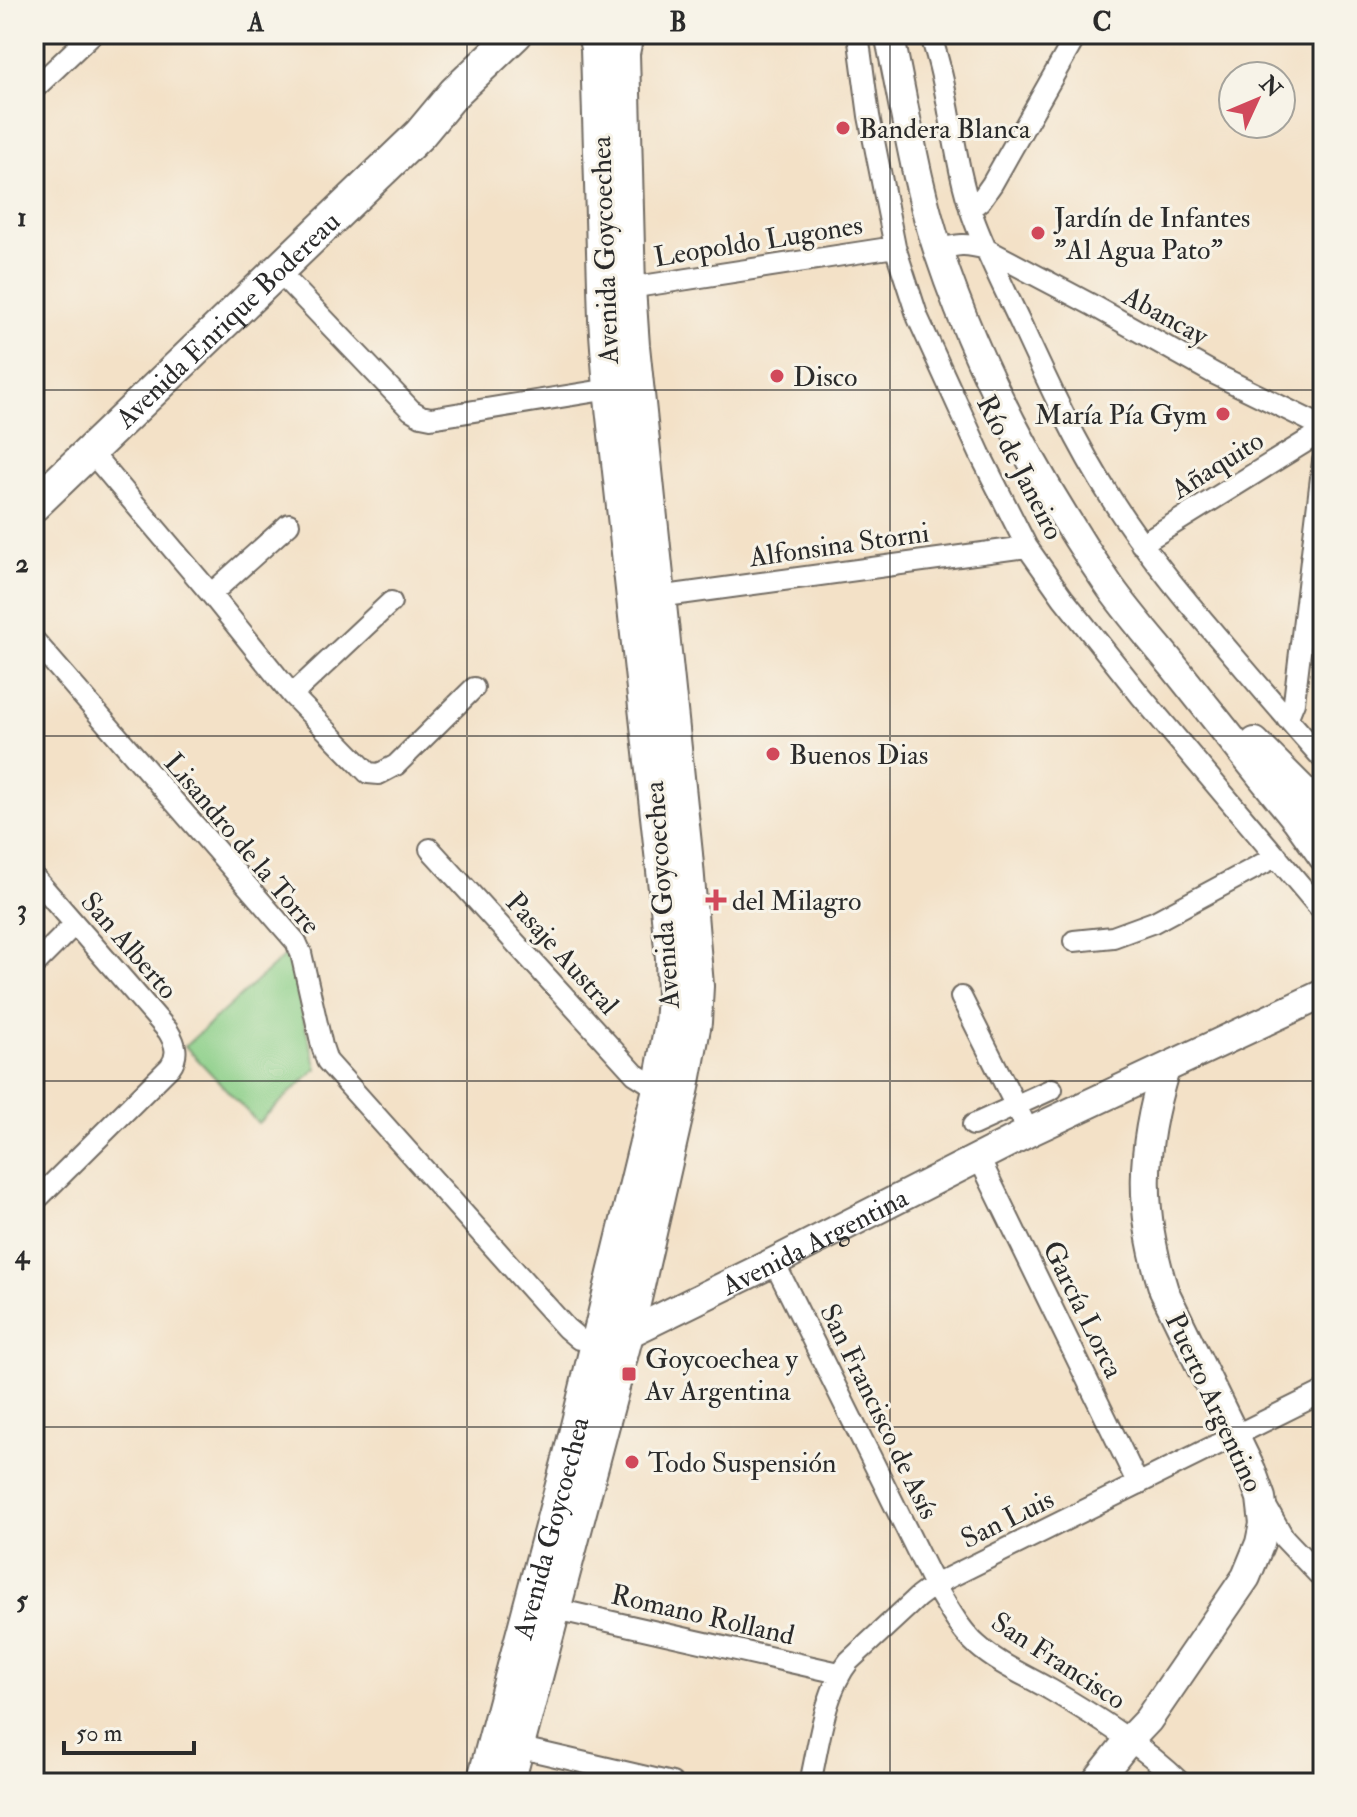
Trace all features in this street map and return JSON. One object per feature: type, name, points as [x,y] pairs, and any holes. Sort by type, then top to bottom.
[{"type":"main road","name":"Avenida Enrique Bodereau","points":[[34,505],[420,134],[455,92],[516,34]]},
{"type":"main road","name":"Avenida Enrique Bodereau","points":[[420,134],[461,108],[539,34]]},
{"type":"main road","name":"Avenida Goycoechea","points":[[508,1783],[555,1609],[612,1338],[671,1024],[673,996],[672,958],[610,389],[594,34]]},
{"type":"main road","name":"Avenida Goycoechea","points":[[483,1783],[569,1459],[612,1338],[690,1055],[695,1022],[697,986],[686,854],[637,392],[629,288],[623,53],[627,34]]},
{"type":"main road","points":[[889,34],[920,187],[938,250],[998,396],[1063,516],[1112,590],[1323,857]]},
{"type":"main road","points":[[899,78],[900,34]]},
{"type":"main road","points":[[1112,590],[1323,810]]},
{"type":"main road","name":"Avenida Argentina","points":[[612,1338],[774,1262],[1029,1132],[1323,994]]},
{"type":"main road","name":"Puerto Argentino","points":[[1095,1783],[1148,1720],[1237,1594],[1260,1543],[1264,1524],[1261,1498],[1251,1470],[1164,1291],[1156,1265],[1145,1194],[1146,1158],[1150,1127],[1165,1069]]},
{"type":"street","points":[[34,89],[92,34]]},
{"type":"street","name":"Río de Janeiro","points":[[858,34],[869,116],[895,247],[918,318],[980,454],[1027,547],[1141,696],[1323,912]]},
{"type":"street","points":[[931,34],[970,209],[1068,423],[1111,499],[1166,577],[1323,759]]},
{"type":"street","points":[[970,209],[992,184],[1077,34]]},
{"type":"street","name":"Abancay","points":[[938,250],[958,244],[986,249],[1323,429]]},
{"type":"street","name":"Leopoldo Lugones","points":[[629,288],[895,247]]},
{"type":"street","points":[[277,270],[411,410],[421,416],[431,418],[610,389]]},
{"type":"street","name":"Añaquito","points":[[1141,544],[1323,429]]},
{"type":"street","points":[[90,451],[292,695],[368,773],[379,774],[396,765],[474,688]]},
{"type":"street","points":[[1287,719],[1294,702],[1323,461]]},
{"type":"street","points":[[211,594],[289,524]]},
{"type":"street","name":"Alfonsina Storni","points":[[658,597],[1027,547]]},
{"type":"street","points":[[292,695],[391,602]]},
{"type":"street","name":"Lisandro de la Torre","points":[[34,640],[296,942],[327,1061],[566,1328],[579,1339],[612,1338]]},
{"type":"street","name":"Pasaje Austral","points":[[430,849],[635,1074],[659,1089]]},
{"type":"street","points":[[1074,941],[1113,937],[1154,922],[1277,856]]},
{"type":"street","name":"San Alberto","points":[[34,877],[168,1031],[177,1053],[170,1067],[34,1202]]},
{"type":"street","points":[[34,965],[74,925]]},
{"type":"street","points":[[961,997],[1029,1132]]},
{"type":"street","points":[[973,1125],[1052,1089]]},
{"type":"street","name":"García Lorca","points":[[979,1158],[1138,1484]]},
{"type":"street","name":"San Francisco de Asís","points":[[774,1262],[934,1585]]},
{"type":"street","name":"San Luis","points":[[810,1783],[832,1690],[839,1673],[918,1597],[934,1585],[1323,1392]]},
{"type":"street","points":[[1261,1498],[1284,1538],[1323,1579]]},
{"type":"street","name":"San Francisco","points":[[934,1585],[963,1629],[978,1645],[1088,1711],[1129,1740]]},
{"type":"street","name":"Romano Rolland","points":[[555,1609],[839,1673]]},
{"type":"street","points":[[1129,1740],[1181,1783]]},
{"type":"street","points":[[517,1747],[672,1783]]},
{"type":"green space","points":[[291,950],[301,1010],[317,1068],[258,1123],[185,1046]]},
{"type":"place","name":"Bandera Blanca","points":[[843,128]]},
{"type":"place","name":"Jardín de Infantes \"Al Agua Pato\"","points":[[1038,233]]},
{"type":"place","name":"Disco","points":[[777,376]]},
{"type":"place","name":"María Pía Gym","points":[[1223,414]]},
{"type":"place","name":"Buenos Dias","points":[[773,754]]},
{"type":"place","name":"del Milagro","points":[[716,900]]},
{"type":"place","name":"Goycoechea y Av Argentina","points":[[629,1374]]},
{"type":"place","name":"Todo Suspensión","points":[[632,1462]]}]
